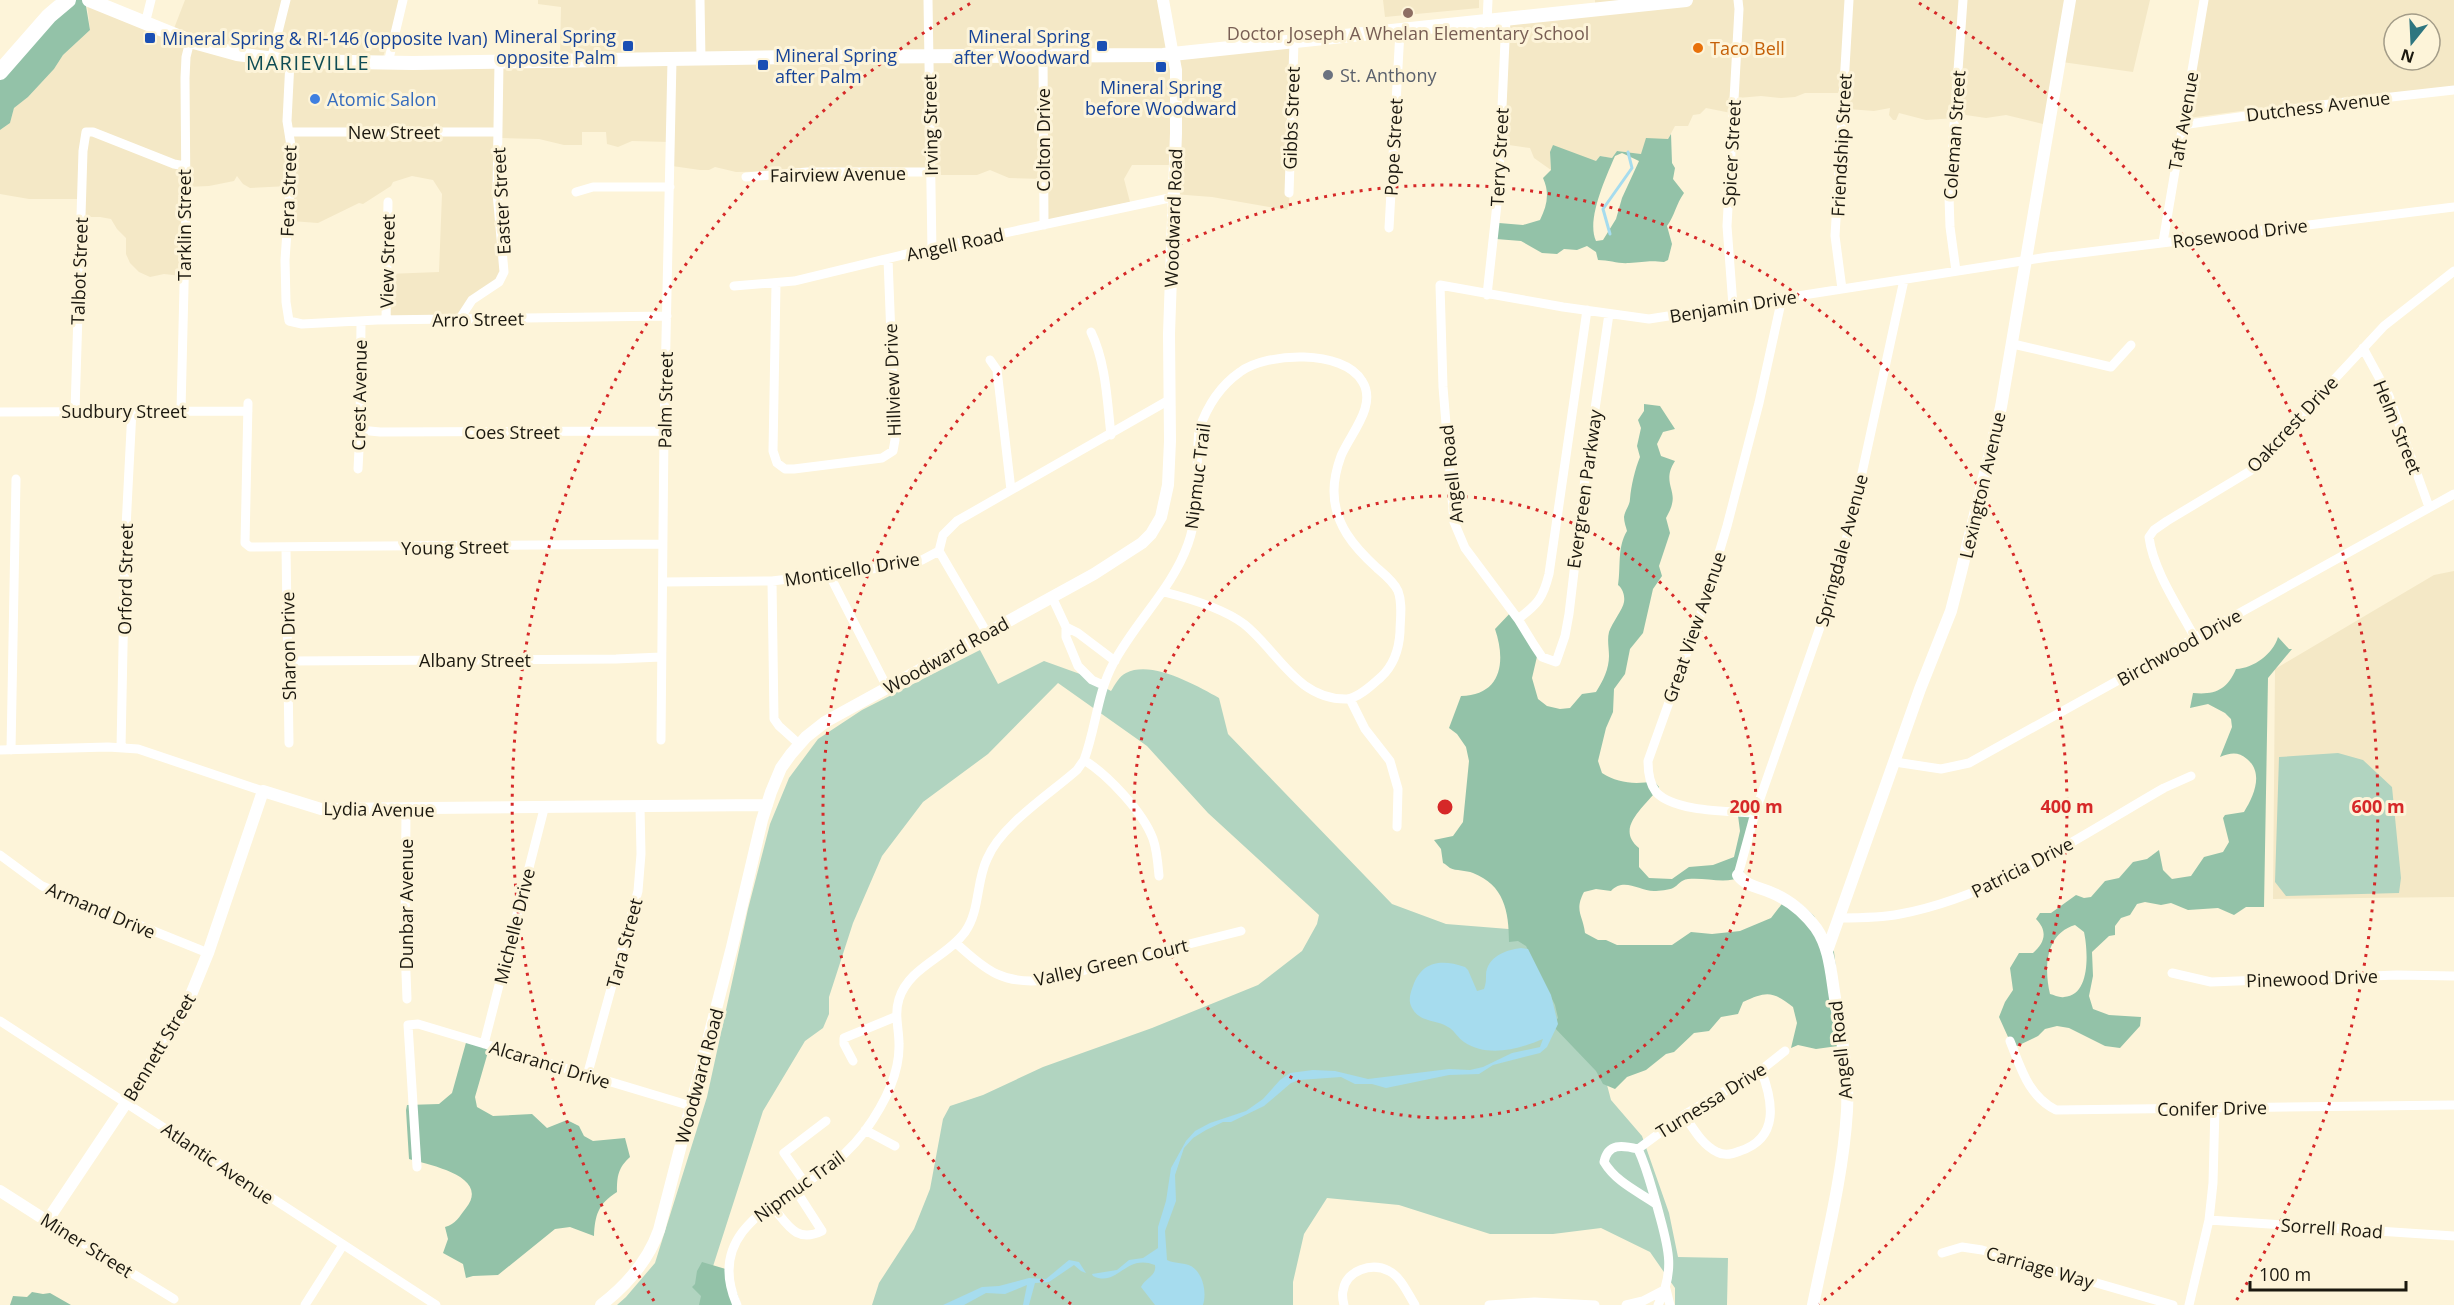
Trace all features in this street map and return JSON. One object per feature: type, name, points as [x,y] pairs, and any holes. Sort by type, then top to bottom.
[{"type":"highway","points":[[0,72],[50,8],[68,0]]},
{"type":"main road","points":[[89,0],[190,42],[228,52],[271,60],[388,63],[1173,52],[1487,22],[1594,5],[1686,0]]},
{"type":"street","points":[[145,24],[151,0]]},
{"type":"street","points":[[271,60],[286,0]]},
{"type":"street","points":[[388,63],[403,0]]},
{"type":"street","points":[[700,0],[701,59]]},
{"type":"street","name":"Irving Street","points":[[928,0],[932,251]]},
{"type":"street","name":"Woodward Road","points":[[601,1305],[617,1293],[643,1263],[653,1247],[767,806],[781,768],[799,744],[825,722],[1094,574],[1142,543],[1151,534],[1161,517],[1168,485],[1169,322],[1176,70],[1163,0]]},
{"type":"street","points":[[1487,22],[1488,0]]},
{"type":"street","name":"Spicer Street","points":[[1733,306],[1727,226],[1738,0]]},
{"type":"street","name":"Friendship Street","points":[[1842,289],[1835,236],[1849,0]]},
{"type":"street","name":"Coleman Street","points":[[1956,270],[1950,228],[1949,197],[1963,0]]},
{"type":"street","name":"Lexington Avenue","points":[[1827,951],[1951,611],[2001,406],[2070,0]]},
{"type":"street","name":"Taft Avenue","points":[[2163,242],[2204,0]]},
{"type":"street","name":"Terry Street","points":[[1487,295],[1498,195],[1506,19]]},
{"type":"street","name":"Pope Street","points":[[1389,228],[1400,31]]},
{"type":"street","name":"Tarklin Street","points":[[182,410],[186,205],[185,78],[186,57],[190,42]]},
{"type":"street","name":"Gibbs Street","points":[[1289,194],[1294,42]]},
{"type":"street","name":"Colton Drive","points":[[1043,55],[1044,225]]},
{"type":"street","name":"Palm Street","points":[[661,740],[664,432],[672,60]]},
{"type":"street","name":"Fera Street","points":[[290,61],[287,121],[290,132],[290,192],[285,260],[286,302],[290,321]]},
{"type":"street","name":"Easter Street","points":[[459,320],[472,300],[499,282],[504,272],[498,212],[499,62]]},
{"type":"street","name":"Dutchess Avenue","points":[[2182,125],[2338,103],[2454,90]]},
{"type":"street","name":"Talbot Street","points":[[75,411],[83,151],[86,132],[93,132],[174,164],[185,166]]},
{"type":"street","name":"New Street","points":[[290,132],[497,132]]},
{"type":"street","name":"Fairview Avenue","points":[[746,177],[807,172],[930,172]]},
{"type":"street","points":[[576,192],[603,186],[670,187]]},
{"type":"street","name":"Angell Road","points":[[734,286],[776,284],[1174,197]]},
{"type":"street","name":"View Street","points":[[386,320],[388,202]]},
{"type":"street","name":"Rosewood Drive","points":[[2026,260],[2454,207]]},
{"type":"street","name":"Hillview Drive","points":[[776,284],[774,451],[777,463],[785,469],[794,470],[882,458],[893,451],[895,440],[888,259]]},
{"type":"street","name":"Benjamin Drive","points":[[1440,285],[1487,295],[1648,319],[2026,260]]},
{"type":"street","name":"Oakcrest Drive","points":[[2195,638],[2171,594],[2150,547],[2149,537],[2166,521],[2255,468],[2363,348],[2409,304],[2454,271]]},
{"type":"street","name":"Springdale Avenue","points":[[1755,813],[1826,610],[1852,519],[1904,280]]},
{"type":"street","name":"Angell Road","points":[[1440,285],[1443,387],[1454,522],[1465,548],[1518,619],[1542,657],[1556,662]]},
{"type":"street","name":"Great View Avenue","points":[[1755,813],[1683,806],[1666,800],[1656,792],[1651,783],[1648,761],[1702,610],[1727,526],[1759,403],[1782,298]]},
{"type":"street","name":"Evergreen Parkway","points":[[1518,619],[1540,601],[1549,574],[1587,310]]},
{"type":"street","name":"Evergreen Parkway","points":[[1556,662],[1565,636],[1569,614],[1586,470],[1609,314]]},
{"type":"street","name":"Arro Street","points":[[290,321],[302,324],[386,320],[667,316]]},
{"type":"street","name":"Crest Avenue","points":[[358,469],[361,321]]},
{"type":"street","points":[[1091,332],[1104,377],[1111,435]]},
{"type":"street","points":[[2013,344],[2111,367],[2131,345]]},
{"type":"street","name":"Helm Street","points":[[2363,348],[2389,396],[2429,507]]},
{"type":"street","name":"Nipmuc Trail","points":[[737,1305],[730,1287],[729,1270],[735,1244],[754,1218],[842,1156],[865,1131],[888,1092],[897,1068],[900,1042],[895,1017],[899,999],[908,982],[956,943],[967,930],[972,918],[984,865],[996,843],[1014,824],[1077,770],[1084,760],[1103,685],[1114,661],[1164,592],[1178,566],[1192,530],[1196,513],[1199,430],[1203,417],[1218,391],[1242,370],[1270,359],[1325,358],[1353,371],[1362,379],[1367,391],[1366,402],[1337,469],[1334,494],[1337,512],[1348,540],[1388,577],[1398,590],[1401,602],[1399,638],[1394,659],[1377,680],[1350,699]]},
{"type":"street","points":[[990,360],[997,370],[1011,490]]},
{"type":"street","name":"Monticello Drive","points":[[663,582],[772,581],[896,566],[921,560],[939,551],[943,535],[957,521],[1170,400]]},
{"type":"street","name":"Sudbury Street","points":[[0,412],[248,407],[245,528],[247,546]]},
{"type":"street","name":"Orford Street","points":[[121,748],[125,548],[132,410]]},
{"type":"street","name":"Coes Street","points":[[360,430],[401,433],[664,432]]},
{"type":"street","points":[[11,750],[16,479]]},
{"type":"street","name":"Birchwood Drive","points":[[1895,762],[1941,769],[1969,763],[2454,494]]},
{"type":"street","name":"Young Street","points":[[247,546],[286,548],[663,544]]},
{"type":"street","name":"Sharon Drive","points":[[286,548],[289,743]]},
{"type":"street","points":[[939,551],[987,633]]},
{"type":"street","points":[[829,574],[888,687]]},
{"type":"street","points":[[772,581],[774,719],[799,744]]},
{"type":"street","points":[[1164,592],[1185,597],[1242,623],[1300,682],[1329,697],[1350,699],[1365,729],[1390,761],[1398,789],[1397,827]]},
{"type":"street","points":[[1052,597],[1066,627],[1066,637],[1078,666],[1092,680],[1103,685]]},
{"type":"street","points":[[1066,627],[1078,633],[1114,661]]},
{"type":"street","name":"Albany Street","points":[[289,661],[661,657]]},
{"type":"street","name":"Lydia Avenue","points":[[0,750],[121,748],[153,753],[321,809],[767,806]]},
{"type":"street","points":[[1084,760],[1110,782],[1148,828],[1157,854],[1160,876]]},
{"type":"street","name":"Patricia Drive","points":[[1840,918],[1898,915],[1957,899],[1990,886],[2164,788],[2191,776]]},
{"type":"street","name":"Bennett Street","points":[[47,1221],[126,1103],[186,1007],[208,953],[263,791]]},
{"type":"street","name":"Tara Street","points":[[587,1077],[638,891],[641,854],[640,807]]},
{"type":"street","name":"Michelle Drive","points":[[484,1044],[544,809]]},
{"type":"street","name":"Dunbar Avenue","points":[[406,810],[407,999]]},
{"type":"street","points":[[1738,875],[1755,813]]},
{"type":"street","name":"Armand Drive","points":[[0,855],[50,890],[208,953]]},
{"type":"street","name":"Angell Road","points":[[1738,875],[1752,886],[1788,901],[1805,914],[1817,930],[1827,951],[1845,1057],[1847,1110],[1843,1149],[1813,1305]]},
{"type":"street","name":"Valley Green Court","points":[[956,943],[994,974],[1031,982],[1241,931]]},
{"type":"street","name":"Pinewood Drive","points":[[2172,973],[2211,982],[2397,975],[2454,976]]},
{"type":"street","points":[[853,1061],[844,1044],[844,1038],[895,1017]]},
{"type":"street","name":"Atlantic Avenue","points":[[0,1021],[436,1305]]},
{"type":"street","name":"Alcaranci Drive","points":[[417,1167],[408,1025],[418,1024],[587,1077],[691,1106]]},
{"type":"street","name":"Conifer Drive","points":[[2010,1041],[2029,1087],[2044,1104],[2056,1110],[2454,1105]]},
{"type":"street","name":"Turnessa Drive","points":[[1638,1149],[1684,1115],[1761,1070],[1785,1051]]},
{"type":"street","points":[[1684,1115],[1700,1138],[1717,1152],[1733,1154],[1751,1146],[1761,1139],[1771,1116],[1771,1102],[1761,1070]]},
{"type":"street","points":[[2189,1305],[2209,1220],[2213,1184],[2215,1107]]},
{"type":"street","points":[[805,1183],[784,1153],[826,1120]]},
{"type":"street","points":[[865,1131],[895,1146]]},
{"type":"street","points":[[1656,1204],[1621,1181],[1604,1162],[1605,1154],[1612,1147],[1624,1145],[1638,1149],[1647,1168],[1669,1251],[1670,1265],[1666,1289],[1658,1305]]},
{"type":"street","points":[[771,1204],[794,1233],[810,1237],[822,1231],[795,1189]]},
{"type":"street","name":"Miner Street","points":[[0,1191],[174,1299]]},
{"type":"street","name":"Sorrell Road","points":[[2209,1220],[2454,1236]]},
{"type":"street","points":[[305,1305],[343,1245]]},
{"type":"street","name":"Carriage Way","points":[[1942,1253],[1962,1247],[1982,1250],[2173,1305]]},
{"type":"street","points":[[1344,1305],[1342,1291],[1348,1279],[1368,1267],[1388,1271],[1396,1276],[1415,1305]]},
{"type":"street","points":[[1626,1305],[1643,1301],[1666,1289]]},
{"type":"street","points":[[1666,1289],[1670,1305]]},
{"type":"street","points":[[1489,1305],[1534,1302],[1593,1305]]},
{"type":"shaded area","points":[[185,0],[401,0],[383,57],[560,57],[561,7],[538,4],[538,0],[1164,0],[1174,48],[1289,38],[1294,88],[1289,205],[1287,210],[1212,197],[1173,194],[1172,165],[1132,165],[1124,179],[1130,202],[1047,222],[1043,179],[1009,178],[990,170],[977,175],[933,175],[840,170],[736,172],[715,167],[700,170],[672,166],[669,142],[632,141],[618,147],[607,144],[606,132],[582,132],[582,145],[564,145],[539,139],[501,138],[501,279],[479,290],[468,314],[391,317],[387,274],[439,272],[442,194],[433,180],[412,176],[393,182],[391,186],[363,204],[359,203],[318,223],[291,221],[289,186],[250,188],[243,184],[237,176],[234,181],[209,186],[186,187],[182,276],[164,274],[150,277],[139,272],[130,263],[126,254],[126,238],[111,219],[83,217],[80,199],[29,199],[0,194],[0,130],[10,123],[14,108],[28,97],[54,69],[63,55],[90,30],[87,3],[173,31]]},
{"type":"shaded area","name":"Doctor Joseph A Whelan Elementary School","points":[[1383,0],[1479,0],[1479,8],[1385,17]]},
{"type":"shaded area","points":[[1595,0],[2150,0],[2133,72],[2062,62],[2051,126],[2006,115],[1986,118],[1959,114],[1956,118],[1926,120],[1899,113],[1896,120],[1893,120],[1889,115],[1890,108],[1874,111],[1848,109],[1845,93],[1805,93],[1795,97],[1781,98],[1761,96],[1738,98],[1736,114],[1706,108],[1700,114],[1693,115],[1688,126],[1675,126],[1668,139],[1641,154],[1617,151],[1612,158],[1600,156],[1596,161],[1550,152],[1551,170],[1534,158],[1530,148],[1502,144],[1507,21],[1595,3]]},
{"type":"shaded area","points":[[2203,0],[2454,0],[2454,88],[2340,98],[2188,118]]},
{"type":"shaded area","points":[[2454,571],[2454,897],[2273,899],[2275,669],[2434,575]]},
{"type":"green space","points":[[56,0],[85,0],[90,30],[63,55],[54,69],[28,97],[14,108],[10,123],[0,130],[0,68]]},
{"type":"green space","points":[[1671,134],[1672,163],[1675,168],[1673,179],[1684,193],[1667,226],[1672,244],[1668,260],[1621,263],[1598,260],[1596,252],[1587,246],[1577,250],[1564,249],[1557,254],[1542,253],[1521,241],[1496,239],[1499,223],[1523,225],[1540,220],[1547,199],[1543,178],[1551,170],[1550,152],[1553,145],[1596,161],[1600,156],[1612,158],[1617,151],[1641,154],[1646,138],[1668,139]],"holes":[[[1622,153],[1639,161],[1622,198],[1616,219],[1603,240],[1596,241],[1593,222],[1595,210],[1615,156]]]},
{"type":"green space","points":[[1644,404],[1660,406],[1675,429],[1663,432],[1657,444],[1661,456],[1675,461],[1669,479],[1673,499],[1666,518],[1670,533],[1659,566],[1662,576],[1653,589],[1643,633],[1630,649],[1625,674],[1614,689],[1613,712],[1606,728],[1598,761],[1602,773],[1614,779],[1633,783],[1654,781],[1659,787],[1635,816],[1630,832],[1632,840],[1639,848],[1639,867],[1649,878],[1672,879],[1689,867],[1713,865],[1734,857],[1740,831],[1737,808],[1751,812],[1743,876],[1730,880],[1688,879],[1673,888],[1661,891],[1621,885],[1611,891],[1596,889],[1584,892],[1579,909],[1585,933],[1598,940],[1606,940],[1617,945],[1672,945],[1691,932],[1712,934],[1740,931],[1771,918],[1788,896],[1814,916],[1834,952],[1845,1045],[1816,1049],[1798,1045],[1791,1048],[1797,1023],[1793,1007],[1774,995],[1758,996],[1743,1002],[1738,1014],[1721,1017],[1709,1031],[1694,1033],[1674,1052],[1666,1054],[1646,1070],[1627,1077],[1615,1089],[1603,1084],[1596,1071],[1552,1025],[1558,1018],[1555,1005],[1526,946],[1518,941],[1509,942],[1506,910],[1498,892],[1483,878],[1470,872],[1452,869],[1443,863],[1441,849],[1434,840],[1453,836],[1463,822],[1469,761],[1466,747],[1457,734],[1449,728],[1461,696],[1485,690],[1498,674],[1500,653],[1495,629],[1514,609],[1539,648],[1532,678],[1538,699],[1547,706],[1560,709],[1570,708],[1582,694],[1596,692],[1603,679],[1609,661],[1609,632],[1624,602],[1623,593],[1618,585],[1621,550],[1627,531],[1624,517],[1640,457],[1637,446],[1641,428],[1638,420],[1644,411]]},
{"type":"green space","points":[[2278,637],[2289,649],[2292,649],[2268,678],[2264,907],[2246,907],[2234,915],[2218,908],[2188,910],[2171,903],[2137,904],[2130,915],[2121,918],[2115,926],[2115,935],[2109,936],[2092,952],[2093,976],[2089,996],[2093,1009],[2109,1015],[2141,1017],[2140,1026],[2120,1048],[2105,1046],[2069,1028],[2057,1026],[2045,1029],[2038,1036],[2013,1048],[1999,1017],[2013,990],[2010,968],[2019,953],[2033,953],[2044,937],[2040,923],[2036,919],[2040,913],[2051,913],[2076,895],[2084,898],[2091,897],[2105,881],[2119,878],[2133,862],[2147,859],[2159,850],[2163,870],[2172,879],[2191,876],[2204,857],[2223,852],[2229,842],[2223,818],[2225,815],[2244,812],[2256,785],[2255,771],[2247,759],[2240,755],[2231,754],[2220,757],[2232,727],[2231,719],[2208,704],[2190,708],[2193,693],[2219,690],[2229,682],[2236,669],[2249,666],[2262,659]],"holes":[[[2075,925],[2084,932],[2087,960],[2086,971],[2079,989],[2073,995],[2064,997],[2050,994],[2047,963],[2052,944],[2065,929]]]},
{"type":"green space","points":[[980,650],[998,684],[1044,661],[1080,674],[1111,691],[1121,676],[1136,670],[1161,672],[1198,687],[1219,698],[1228,734],[1392,904],[1446,924],[1521,930],[1597,1047],[1611,1100],[1642,1136],[1669,1213],[1678,1257],[1728,1258],[1727,1305],[1675,1305],[1675,1288],[1650,1252],[1601,1228],[1553,1234],[1490,1234],[1399,1205],[1327,1198],[1304,1234],[1293,1282],[1293,1305],[872,1305],[879,1283],[914,1229],[930,1189],[943,1119],[950,1106],[983,1095],[1043,1067],[1152,1028],[1258,985],[1302,951],[1317,924],[1319,915],[1208,813],[1147,746],[1058,683],[988,754],[923,802],[882,856],[853,923],[829,997],[829,1014],[823,1028],[805,1041],[763,1111],[707,1285],[706,1305],[617,1305],[655,1263],[707,1097],[748,909],[770,824],[789,778],[818,739],[862,710]]},
{"type":"green space","points":[[2338,753],[2363,760],[2392,787],[2401,878],[2399,893],[2286,896],[2275,882],[2279,757]]},
{"type":"green space","points":[[467,1039],[490,1045],[475,1097],[477,1107],[493,1116],[532,1114],[547,1128],[567,1120],[579,1126],[584,1136],[593,1141],[625,1138],[630,1157],[619,1173],[617,1192],[599,1211],[594,1236],[570,1227],[555,1229],[498,1275],[466,1278],[463,1264],[443,1253],[448,1239],[445,1227],[455,1222],[466,1208],[472,1197],[470,1188],[464,1180],[454,1174],[409,1159],[406,1110],[407,1105],[439,1104],[452,1093]]},
{"type":"green space","points":[[702,1262],[729,1270],[741,1305],[699,1305],[701,1296],[692,1287]]},
{"type":"green space","points":[[32,1292],[50,1293],[71,1305],[10,1305],[13,1296],[27,1297]]},
{"type":"water","points":[[1521,948],[1528,949],[1551,995],[1558,1024],[1547,1047],[1540,1053],[1493,1065],[1479,1074],[1449,1075],[1386,1088],[1372,1084],[1355,1084],[1341,1077],[1299,1080],[1291,1083],[1264,1106],[1231,1122],[1223,1122],[1206,1130],[1193,1138],[1184,1148],[1175,1175],[1176,1201],[1165,1231],[1167,1260],[1195,1269],[1204,1289],[1203,1305],[1155,1305],[1141,1287],[1153,1274],[1155,1265],[1136,1263],[1109,1278],[1093,1276],[1092,1274],[1117,1270],[1129,1260],[1143,1258],[1158,1248],[1158,1227],[1166,1201],[1171,1168],[1186,1141],[1195,1131],[1210,1123],[1246,1111],[1263,1099],[1280,1080],[1290,1073],[1313,1070],[1335,1071],[1368,1079],[1449,1069],[1470,1070],[1483,1067],[1512,1053],[1540,1047],[1543,1039],[1514,1049],[1493,1051],[1473,1047],[1448,1027],[1419,1016],[1410,1003],[1411,992],[1417,978],[1422,971],[1433,964],[1448,963],[1465,967],[1477,991],[1484,989],[1487,969],[1493,959],[1503,953]]},
{"type":"water","points":[[1069,1260],[1079,1262],[1086,1273],[1074,1265],[1049,1282],[1035,1283],[1029,1305],[1023,1305],[1027,1285],[1005,1294],[986,1293],[964,1305],[943,1305],[982,1287],[999,1286],[1029,1278],[1046,1279]]},
{"type":"waterway","points":[[1610,234],[1603,209],[1632,168],[1628,152]]},
{"type":"place","name":"Doctor Joseph A Whelan Elementary School","points":[[1408,13]]},
{"type":"place","name":"Mineral Spring & RI-146 (opposite Ivan)","points":[[150,38]]},
{"type":"place","name":"Mineral Spring opposite Palm","points":[[628,46]]},
{"type":"place","name":"Mineral Spring after Woodward","points":[[1102,46]]},
{"type":"place","name":"Taco Bell","points":[[1698,48]]},
{"type":"place","name":"Mineral Spring after Palm","points":[[763,65]]},
{"type":"place","name":"Mineral Spring before Woodward","points":[[1161,67]]},
{"type":"place","name":"St. Anthony","points":[[1328,75]]},
{"type":"place","name":"Atomic Salon","points":[[315,99]]},
{"type":"district","name":"MARIEVILLE","points":[[308,62]]}]
